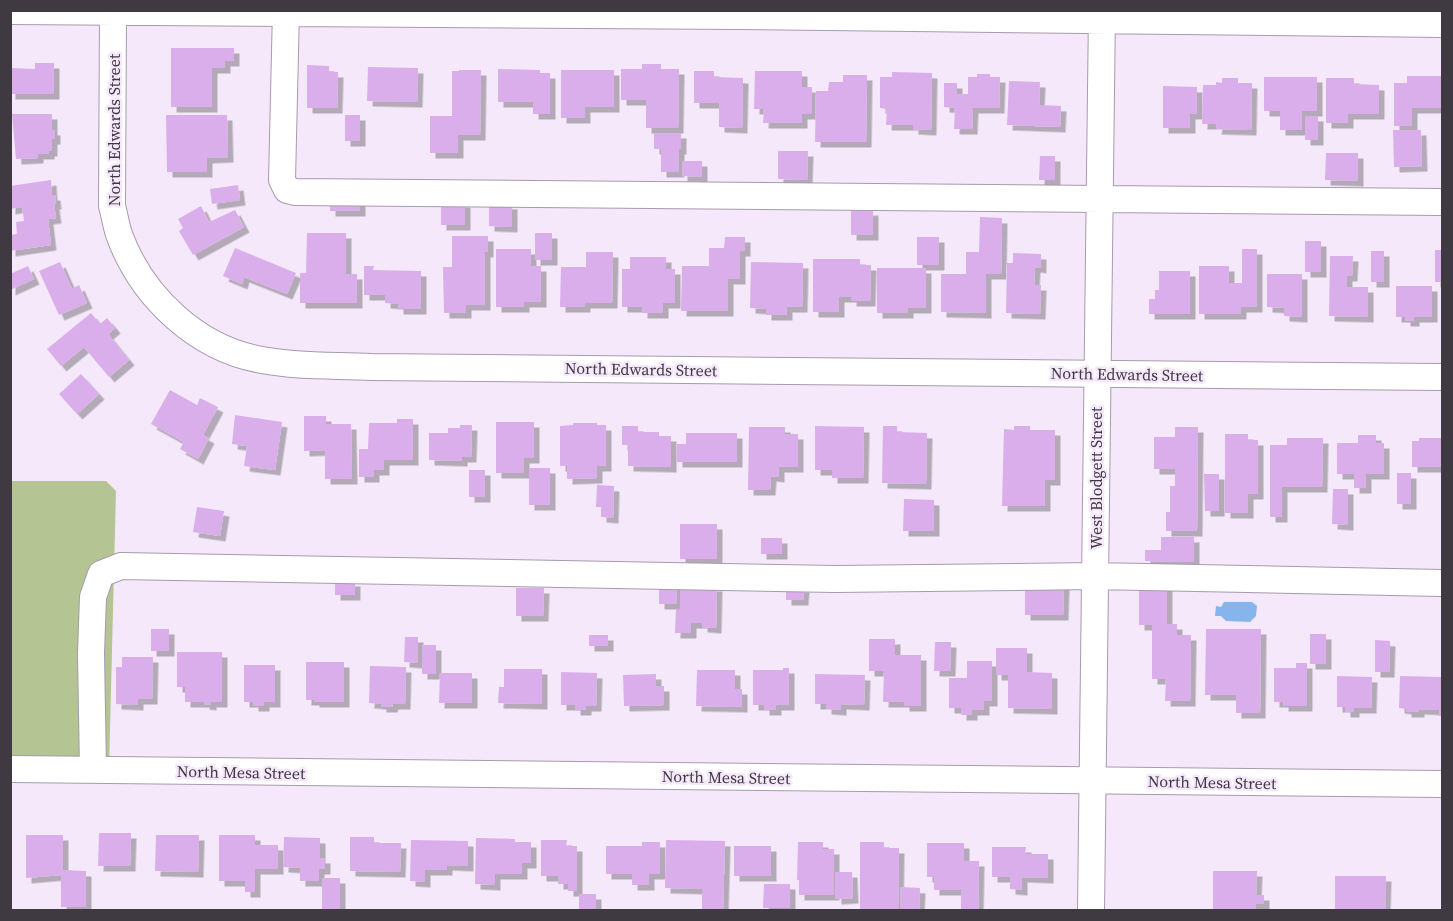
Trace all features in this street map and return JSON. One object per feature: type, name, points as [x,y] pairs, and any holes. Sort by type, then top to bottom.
[{"type":"street","name":"North Edwards Street","points":[[113,11],[112,206],[120,236],[134,266],[171,313],[183,325],[213,344],[236,354],[278,363],[372,367],[1443,378]]},
{"type":"street","points":[[10,12],[1101,16],[1443,24]]},
{"type":"street","points":[[286,12],[282,180],[287,190],[295,192],[1443,202]]},
{"type":"street","name":"West Blodgett Street","points":[[1091,910],[1101,16]]},
{"type":"street","points":[[93,770],[91,653],[93,597],[101,574],[121,566],[835,579],[1095,576],[1443,583]]},
{"type":"street","name":"North Mesa Street","points":[[10,769],[1443,784]]},
{"type":"green space","points":[[11,481],[106,481],[116,491],[109,770],[11,769]]},
{"type":"water","points":[[1224,602],[1252,602],[1257,606],[1256,616],[1250,622],[1226,621],[1221,616],[1215,616],[1216,606],[1221,607]]},
{"type":"building","points":[[171,48],[234,48],[234,61],[225,61],[225,68],[212,68],[212,107],[171,107]]},
{"type":"building","points":[[35,63],[54,63],[54,94],[10,94],[10,68],[35,69]]},
{"type":"building","points":[[642,64],[661,64],[661,69],[679,69],[678,128],[646,128],[646,100],[621,100],[621,69],[642,69]]},
{"type":"building","points":[[307,65],[329,66],[329,72],[338,72],[337,108],[307,108]]},
{"type":"building","points":[[368,67],[418,68],[417,102],[367,101]]},
{"type":"building","points":[[498,69],[540,70],[540,73],[550,73],[550,114],[533,114],[533,102],[498,102]]},
{"type":"building","points":[[481,70],[480,135],[458,135],[458,153],[430,153],[430,116],[452,116],[452,71]]},
{"type":"building","points":[[561,70],[614,70],[614,107],[585,107],[585,118],[561,118]]},
{"type":"building","points":[[694,71],[714,71],[714,77],[743,78],[742,128],[719,127],[719,103],[694,103]]},
{"type":"building","points":[[755,71],[802,71],[802,87],[812,87],[812,114],[802,114],[802,123],[763,123],[764,109],[754,109]]},
{"type":"building","points":[[892,72],[932,73],[931,130],[913,129],[913,125],[886,125],[887,109],[880,108],[880,77],[892,77]]},
{"type":"building","points":[[977,74],[1000,77],[999,108],[973,108],[972,129],[954,129],[955,108],[944,107],[944,83],[957,83],[957,94],[968,94],[968,77],[977,77]]},
{"type":"building","points":[[843,75],[867,75],[866,142],[815,142],[816,91],[828,91],[829,82],[843,82]]},
{"type":"building","points":[[1407,76],[1442,76],[1442,108],[1412,108],[1412,126],[1394,126],[1394,83],[1407,83]]},
{"type":"building","points":[[1264,77],[1317,77],[1317,111],[1302,111],[1302,130],[1280,130],[1280,111],[1264,111]]},
{"type":"building","points":[[1222,78],[1238,78],[1238,83],[1252,83],[1251,130],[1216,129],[1217,124],[1202,124],[1203,85],[1222,83]]},
{"type":"building","points":[[1326,78],[1354,78],[1354,84],[1379,85],[1379,114],[1348,114],[1348,123],[1326,123]]},
{"type":"building","points":[[1009,81],[1040,82],[1039,105],[1061,106],[1060,127],[1007,125]]},
{"type":"building","points":[[1163,86],[1197,87],[1197,114],[1190,114],[1190,128],[1163,128]]},
{"type":"building","points":[[12,114],[52,114],[52,130],[55,130],[55,139],[52,139],[52,151],[49,151],[49,154],[38,154],[38,158],[16,159]]},
{"type":"building","points":[[166,115],[227,115],[228,157],[207,158],[207,172],[167,172]]},
{"type":"building","points":[[345,115],[360,115],[360,141],[345,141]]},
{"type":"building","points":[[1305,116],[1318,116],[1318,140],[1305,140]]},
{"type":"building","points":[[1393,130],[1421,130],[1422,166],[1394,167]]},
{"type":"building","points":[[654,133],[681,133],[679,172],[661,172],[661,149],[654,149]]},
{"type":"building","points":[[778,151],[808,151],[807,180],[778,179]]},
{"type":"building","points":[[1326,153],[1358,153],[1358,181],[1325,180]]},
{"type":"building","points":[[1040,156],[1055,156],[1055,180],[1039,180]]},
{"type":"building","points":[[682,161],[702,161],[702,177],[682,176]]},
{"type":"building","points":[[51,180],[52,195],[55,195],[56,218],[48,219],[51,245],[10,251],[10,235],[17,234],[16,222],[24,221],[22,207],[10,209],[10,186]]},
{"type":"building","points":[[238,185],[240,200],[212,204],[210,189]]},
{"type":"building","points":[[330,198],[360,198],[360,211],[330,211]]},
{"type":"building","points":[[441,202],[465,202],[465,225],[441,225]]},
{"type":"building","points":[[489,203],[512,204],[512,227],[489,226]]},
{"type":"building","points":[[201,206],[209,222],[235,210],[244,227],[193,255],[179,231],[183,228],[178,219]]},
{"type":"building","points":[[873,210],[873,235],[851,235],[851,211]]},
{"type":"building","points":[[980,217],[1002,218],[1001,274],[986,274],[986,313],[941,312],[941,274],[966,274],[966,252],[979,252]]},
{"type":"building","points":[[307,233],[346,233],[346,274],[357,274],[357,303],[300,303],[300,273],[306,273]]},
{"type":"building","points":[[535,233],[552,233],[552,260],[535,260]]},
{"type":"building","points":[[452,236],[488,236],[488,252],[485,252],[485,305],[466,305],[466,313],[444,313],[443,267],[452,267]]},
{"type":"building","points":[[725,237],[745,237],[745,251],[740,251],[740,279],[728,279],[728,311],[681,311],[682,266],[709,266],[709,248],[724,248]]},
{"type":"building","points":[[917,237],[939,237],[939,265],[917,265]]},
{"type":"building","points":[[1305,241],[1321,241],[1321,272],[1305,272]]},
{"type":"building","points":[[235,248],[296,273],[287,294],[244,277],[242,284],[223,276]]},
{"type":"building","points":[[496,249],[531,249],[531,266],[541,266],[541,302],[524,302],[524,307],[496,307]]},
{"type":"building","points":[[1242,249],[1257,249],[1257,307],[1241,307],[1241,314],[1199,314],[1199,266],[1229,266],[1229,283],[1242,283]]},
{"type":"building","points":[[1435,250],[1442,250],[1442,282],[1435,282]]},
{"type":"building","points":[[1371,251],[1384,251],[1384,282],[1371,282]]},
{"type":"building","points":[[586,252],[613,252],[612,303],[585,303],[585,307],[560,307],[561,267],[586,267]]},
{"type":"building","points":[[1013,253],[1041,254],[1041,268],[1035,267],[1034,285],[1041,285],[1040,314],[1006,313],[1007,263],[1013,263]]},
{"type":"building","points":[[1330,256],[1353,256],[1352,276],[1347,276],[1347,287],[1368,287],[1368,317],[1329,316]]},
{"type":"building","points":[[630,257],[666,257],[666,269],[675,269],[675,303],[663,303],[663,313],[642,313],[642,307],[622,307],[622,269],[630,269]]},
{"type":"building","points":[[813,259],[860,259],[860,265],[871,265],[870,301],[851,301],[851,297],[839,297],[839,312],[813,312]]},
{"type":"building","points":[[60,262],[72,289],[79,285],[87,303],[59,315],[39,271]]},
{"type":"building","points":[[751,262],[803,263],[802,307],[787,307],[787,315],[766,315],[766,309],[750,308]]},
{"type":"building","points":[[28,266],[34,279],[10,290],[10,274]]},
{"type":"building","points":[[364,266],[374,266],[373,270],[421,271],[421,309],[398,309],[398,304],[385,303],[385,295],[364,295]]},
{"type":"building","points":[[877,268],[926,268],[926,308],[908,308],[908,313],[877,313]]},
{"type":"building","points":[[1159,271],[1190,271],[1190,314],[1149,314],[1149,299],[1155,299],[1155,290],[1159,290]]},
{"type":"building","points":[[1267,274],[1302,274],[1302,317],[1284,316],[1284,308],[1267,307]]},
{"type":"building","points":[[1396,286],[1432,286],[1432,317],[1414,317],[1414,321],[1405,321],[1405,317],[1396,317]]},
{"type":"building","points":[[91,313],[100,324],[107,318],[115,328],[108,334],[129,360],[109,377],[84,347],[61,366],[47,349]]},
{"type":"building","points":[[81,374],[99,394],[77,414],[59,394]]},
{"type":"building","points":[[170,390],[197,405],[200,398],[218,407],[203,435],[209,438],[198,459],[180,449],[184,442],[151,424]]},
{"type":"building","points":[[235,415],[282,422],[275,470],[244,466],[247,446],[232,444]]},
{"type":"building","points":[[304,416],[326,416],[326,424],[351,424],[352,479],[325,479],[325,450],[304,451]]},
{"type":"building","points":[[397,419],[413,419],[413,460],[384,460],[384,470],[374,470],[374,477],[359,477],[359,449],[368,449],[369,423],[397,423]]},
{"type":"building","points":[[496,422],[534,422],[534,458],[524,458],[524,473],[496,473]]},
{"type":"building","points":[[573,423],[606,425],[606,466],[597,466],[597,478],[567,479],[567,466],[560,466],[560,426],[573,425]]},
{"type":"building","points":[[460,425],[472,425],[471,457],[462,457],[462,461],[429,460],[429,433],[448,433],[448,428],[460,428]]},
{"type":"building","points":[[622,426],[638,426],[638,432],[659,432],[659,436],[671,436],[671,467],[628,466],[628,445],[622,445]]},
{"type":"building","points":[[815,426],[864,427],[863,478],[832,478],[832,470],[815,470]]},
{"type":"building","points":[[883,426],[897,426],[897,432],[927,433],[926,484],[882,483]]},
{"type":"building","points":[[1014,426],[1030,426],[1030,430],[1055,430],[1055,480],[1045,480],[1045,506],[1002,506],[1004,429],[1014,430]]},
{"type":"building","points":[[749,427],[785,427],[785,434],[798,434],[798,467],[779,467],[779,477],[771,476],[770,490],[748,490]]},
{"type":"building","points":[[1175,427],[1198,427],[1197,531],[1166,531],[1166,512],[1170,512],[1170,486],[1175,486],[1175,469],[1154,469],[1154,437],[1175,437]]},
{"type":"building","points":[[686,433],[737,433],[737,462],[677,462],[677,444],[686,444]]},
{"type":"building","points":[[1225,434],[1248,434],[1248,440],[1258,440],[1258,494],[1248,494],[1248,513],[1225,513]]},
{"type":"building","points":[[1358,435],[1376,435],[1376,443],[1384,443],[1384,474],[1366,474],[1366,488],[1354,488],[1354,474],[1337,474],[1337,443],[1358,443]]},
{"type":"building","points":[[1287,438],[1323,438],[1322,487],[1282,487],[1282,517],[1270,517],[1270,445],[1287,445]]},
{"type":"building","points":[[1419,438],[1442,438],[1442,467],[1412,467],[1412,441],[1419,441]]},
{"type":"building","points":[[529,468],[550,468],[550,505],[529,505]]},
{"type":"building","points":[[469,470],[485,470],[485,497],[469,497]]},
{"type":"building","points":[[1397,473],[1411,473],[1411,504],[1397,504]]},
{"type":"building","points":[[1204,474],[1219,474],[1219,511],[1205,511]]},
{"type":"building","points":[[597,485],[614,486],[613,518],[601,517],[601,507],[596,507]]},
{"type":"building","points":[[1333,489],[1348,489],[1348,525],[1332,524]]},
{"type":"building","points":[[904,499],[934,500],[934,531],[903,531]]},
{"type":"building","points":[[197,507],[224,511],[220,536],[193,532]]},
{"type":"building","points":[[680,524],[717,524],[717,559],[680,559]]},
{"type":"building","points":[[1161,537],[1194,537],[1194,562],[1145,561],[1145,550],[1161,550]]},
{"type":"building","points":[[761,538],[782,538],[782,554],[761,554]]},
{"type":"building","points":[[335,581],[355,581],[355,595],[335,595]]},
{"type":"building","points":[[659,582],[677,582],[677,604],[659,604]]},
{"type":"building","points":[[1025,582],[1064,583],[1063,615],[1025,615]]},
{"type":"building","points":[[1139,583],[1167,584],[1167,624],[1177,624],[1177,635],[1191,635],[1190,701],[1165,701],[1166,679],[1152,679],[1152,625],[1139,625]]},
{"type":"building","points":[[680,585],[717,586],[716,628],[702,627],[702,623],[691,623],[691,633],[675,633],[676,609],[680,609]]},
{"type":"building","points":[[786,586],[804,587],[803,600],[786,600]]},
{"type":"building","points":[[516,588],[544,588],[543,616],[516,616]]},
{"type":"building","points":[[151,629],[169,629],[169,651],[151,651]]},
{"type":"building","points":[[1206,629],[1261,629],[1260,713],[1236,713],[1236,695],[1205,695]]},
{"type":"building","points":[[1310,634],[1326,634],[1326,664],[1310,664]]},
{"type":"building","points":[[589,635],[608,635],[608,646],[589,646]]},
{"type":"building","points":[[405,637],[418,637],[418,663],[404,662]]},
{"type":"building","points":[[869,639],[895,639],[895,655],[921,655],[921,706],[904,706],[904,702],[883,702],[884,671],[869,671]]},
{"type":"building","points":[[1375,640],[1390,641],[1389,672],[1375,672]]},
{"type":"building","points":[[935,642],[951,642],[950,671],[934,671]]},
{"type":"building","points":[[422,645],[436,645],[436,674],[422,674]]},
{"type":"building","points":[[996,648],[1027,648],[1027,672],[1052,673],[1052,709],[1008,708],[1008,675],[996,675]]},
{"type":"building","points":[[177,652],[222,652],[222,702],[211,702],[211,705],[204,704],[204,702],[185,702],[185,687],[177,687]]},
{"type":"building","points":[[122,657],[153,657],[152,699],[138,699],[138,705],[116,704],[116,667],[122,667]]},
{"type":"building","points":[[967,661],[992,661],[992,701],[984,701],[984,710],[972,710],[972,715],[961,715],[961,708],[949,708],[949,678],[967,678]]},
{"type":"building","points":[[306,662],[344,662],[344,702],[306,700]]},
{"type":"building","points":[[1296,663],[1307,663],[1307,706],[1283,706],[1283,702],[1274,702],[1274,668],[1296,668]]},
{"type":"building","points":[[244,665],[275,665],[275,702],[264,702],[264,706],[253,706],[253,702],[244,702]]},
{"type":"building","points":[[370,666],[406,667],[405,704],[381,707],[381,704],[369,703]]},
{"type":"building","points":[[783,668],[789,668],[789,705],[776,705],[776,710],[764,710],[764,705],[753,705],[753,670],[783,670]]},
{"type":"building","points":[[504,669],[542,669],[542,704],[498,703],[499,687],[504,687]]},
{"type":"building","points":[[697,670],[735,670],[735,689],[742,689],[742,707],[696,706]]},
{"type":"building","points":[[561,672],[597,673],[596,706],[586,706],[586,710],[575,710],[575,705],[561,705]]},
{"type":"building","points":[[440,673],[472,673],[472,703],[439,703]]},
{"type":"building","points":[[656,674],[656,686],[664,686],[664,705],[624,706],[623,675]]},
{"type":"building","points":[[815,674],[865,675],[864,705],[841,704],[841,710],[826,709],[826,704],[815,704]]},
{"type":"building","points":[[1337,676],[1372,677],[1371,708],[1354,708],[1354,712],[1345,712],[1345,707],[1337,707]]},
{"type":"building","points":[[1400,676],[1442,677],[1442,716],[1439,716],[1439,710],[1419,709],[1419,712],[1406,712],[1406,709],[1399,708]]},
{"type":"building","points":[[99,833],[131,833],[130,866],[98,866]]},
{"type":"building","points":[[26,835],[63,835],[63,870],[86,871],[86,907],[61,907],[61,875],[26,878]]},
{"type":"building","points":[[156,835],[199,835],[198,872],[155,871]]},
{"type":"building","points":[[219,835],[255,835],[255,845],[278,845],[278,869],[255,869],[255,892],[245,892],[245,881],[219,881]]},
{"type":"building","points":[[284,837],[320,838],[320,858],[325,858],[325,869],[319,869],[319,881],[300,881],[300,868],[283,867]]},
{"type":"building","points":[[350,837],[374,837],[374,843],[401,843],[400,872],[350,871]]},
{"type":"building","points":[[476,838],[515,839],[515,842],[531,842],[531,863],[522,863],[522,874],[495,874],[495,885],[475,884]]},
{"type":"building","points":[[411,840],[468,841],[468,866],[447,865],[447,870],[425,870],[425,882],[410,881]]},
{"type":"building","points":[[541,840],[567,840],[566,846],[577,846],[577,891],[568,891],[568,884],[558,884],[558,876],[541,876]]},
{"type":"building","points":[[666,840],[725,841],[723,910],[702,909],[702,889],[665,888]]},
{"type":"building","points":[[642,842],[660,842],[660,874],[649,874],[649,885],[632,885],[632,874],[606,874],[606,846],[642,846]]},
{"type":"building","points":[[798,842],[823,842],[823,849],[834,849],[834,895],[799,895]]},
{"type":"building","points":[[860,842],[884,842],[884,848],[899,848],[898,910],[860,910]]},
{"type":"building","points":[[927,843],[964,843],[964,861],[979,861],[978,910],[961,910],[961,890],[934,890],[934,877],[927,877]]},
{"type":"building","points":[[734,846],[771,846],[771,876],[734,876]]},
{"type":"building","points":[[992,847],[1026,847],[1025,854],[1048,854],[1048,878],[1022,877],[1022,890],[1010,889],[1010,877],[992,877]]},
{"type":"building","points":[[1213,871],[1257,871],[1256,895],[1264,895],[1264,904],[1256,904],[1256,910],[1213,910]]},
{"type":"building","points":[[835,872],[852,872],[853,898],[836,899]]},
{"type":"building","points":[[1335,876],[1386,876],[1385,910],[1335,910]]},
{"type":"building","points":[[322,878],[340,878],[340,910],[322,910]]},
{"type":"building","points":[[764,884],[790,884],[790,908],[763,908]]},
{"type":"building","points":[[901,887],[920,888],[919,910],[900,910]]},
{"type":"building","points":[[579,894],[596,894],[596,910],[579,910]]}]
